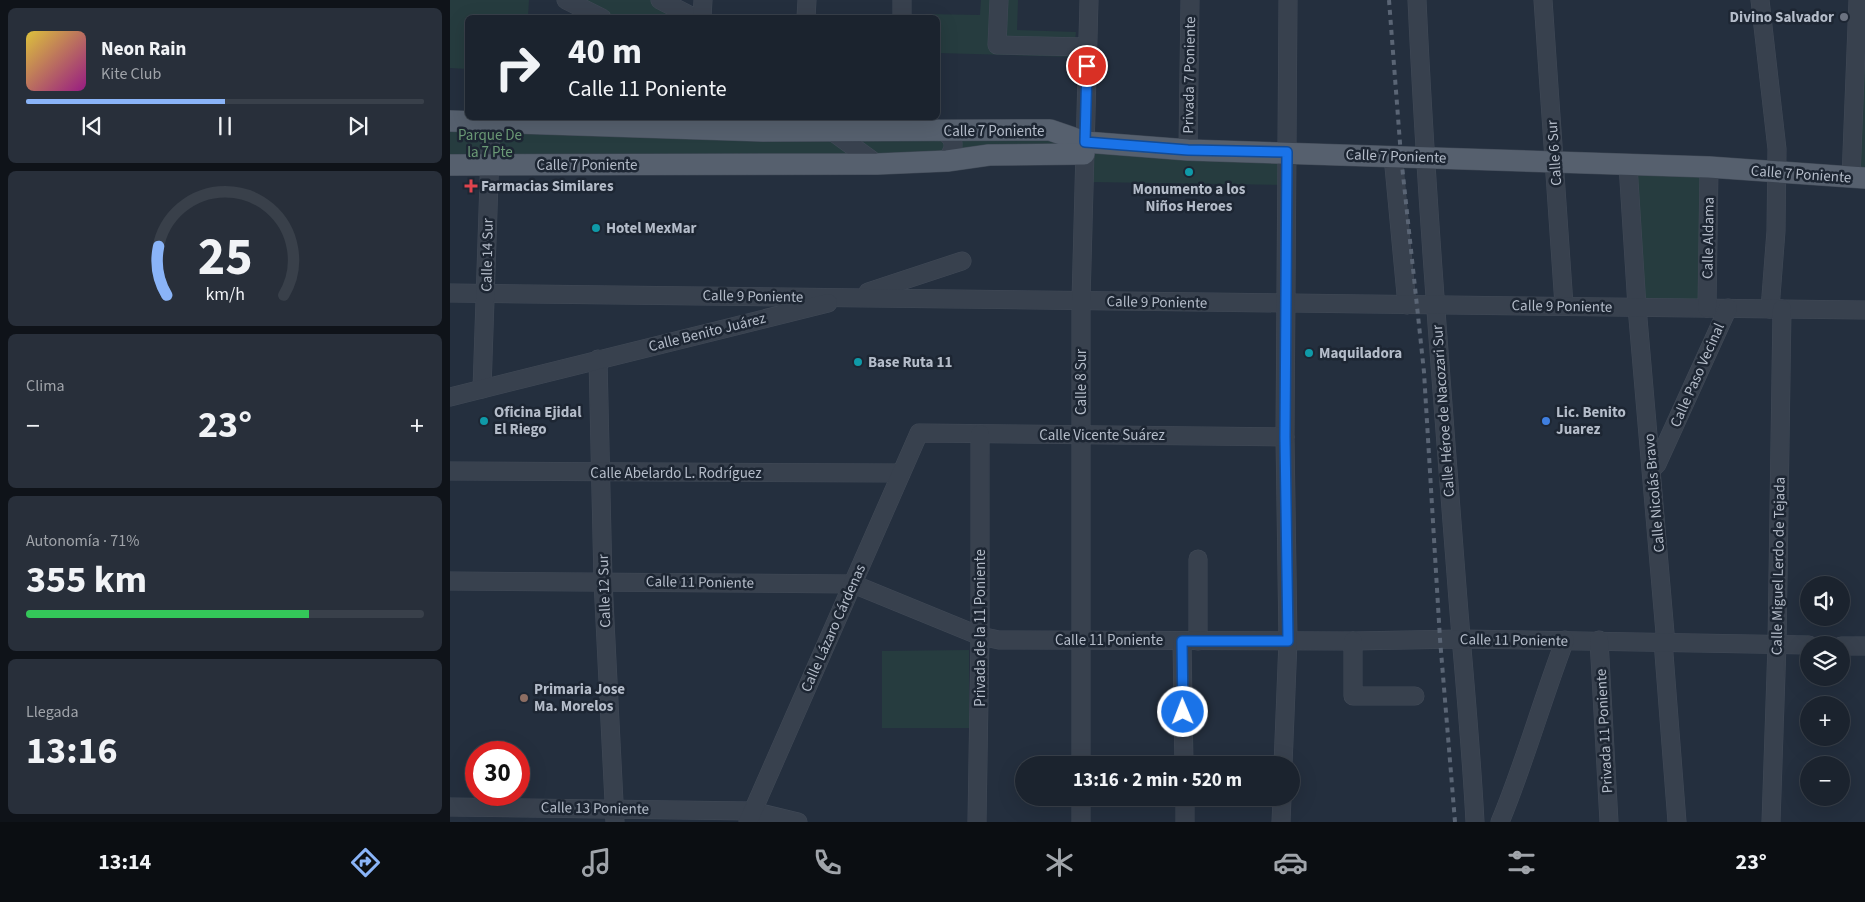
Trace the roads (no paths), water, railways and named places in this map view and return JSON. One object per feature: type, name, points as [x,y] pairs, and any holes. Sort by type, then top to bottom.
[{"type":"main road","name":"Calle 7 Poniente","points":[[450,121],[833,132],[1050,130],[1084,148]]},
{"type":"main road","name":"Calle 7 Poniente","points":[[450,165],[877,164],[947,161],[1084,148],[1287,152],[1555,161],[1709,167],[1858,178]]},
{"type":"street","points":[[566,0],[596,15]]},
{"type":"street","points":[[660,0],[689,15]]},
{"type":"street","points":[[702,15],[703,0]]},
{"type":"street","points":[[806,0],[806,15]]},
{"type":"street","points":[[902,0],[902,15]]},
{"type":"street","points":[[999,0],[997,45],[1087,47]]},
{"type":"street","name":"Calle 8 Sur","points":[[1081,756],[1082,302],[1088,0]]},
{"type":"street","name":"Privada 7 Poniente","points":[[1188,150],[1190,0]]},
{"type":"street","points":[[1283,756],[1288,641],[1285,437],[1288,0]]},
{"type":"street","name":"Calle Héroe de Nacozari Sur","points":[[1417,0],[1424,158],[1461,638],[1470,723],[1475,822]]},
{"type":"street","name":"Calle 6 Sur","points":[[1543,0],[1564,305]]},
{"type":"street","name":"Calle Miguel Lerdo de Tejada","points":[[1760,0],[1777,149],[1777,644],[1771,822]]},
{"type":"street","points":[[1858,178],[1858,0],[1865,1]]},
{"type":"street","points":[[808,120],[833,132],[877,164]]},
{"type":"street","points":[[907,120],[945,131],[952,139],[953,147],[947,161]]},
{"type":"street","name":"Calle 14 Sur","points":[[482,389],[491,122]]},
{"type":"street","points":[[1393,156],[1407,305]]},
{"type":"street","name":"Calle Nicolás Bravo","points":[[1628,165],[1637,307],[1665,634],[1663,641],[1677,822]]},
{"type":"street","name":"Calle Aldama","points":[[1707,308],[1709,167]]},
{"type":"street","name":"Calle Benito Juárez","points":[[450,397],[854,297],[962,261]]},
{"type":"street","name":"Calle 9 Poniente","points":[[450,293],[1865,310]]},
{"type":"street","name":"Calle Paso Vecinal","points":[[1652,469],[1657,464],[1728,308]]},
{"type":"street","name":"Calle 12 Sur","points":[[598,359],[603,581],[615,815]]},
{"type":"street","name":"Calle Vicente Suárez","points":[[919,434],[1285,437]]},
{"type":"street","name":"Calle Lázaro Cárdenas","points":[[750,816],[919,434]]},
{"type":"street","name":"Privada de la 11 Poniente","points":[[977,822],[980,636],[980,434]]},
{"type":"street","name":"Calle Abelardo L. Rodríguez","points":[[450,471],[601,474],[902,473]]},
{"type":"street","points":[[1184,756],[1190,641],[1198,559]]},
{"type":"street","name":"Calle 11 Poniente","points":[[450,581],[853,584],[980,636],[999,640],[1353,641],[1461,638],[1800,645]]},
{"type":"street","points":[[1500,822],[1523,766],[1565,640]]},
{"type":"street","name":"Privada 11 Poniente","points":[[1599,640],[1609,822]]},
{"type":"street","points":[[1353,641],[1353,696],[1415,696]]},
{"type":"street","points":[[1850,646],[1865,646]]},
{"type":"street","points":[[1081,806],[1081,822]]},
{"type":"street","points":[[1185,806],[1185,822]]},
{"type":"street","points":[[1281,822],[1282,806]]},
{"type":"street","name":"Calle 13 Poniente","points":[[450,807],[615,815],[750,816],[798,822]]},
{"type":"railway","points":[[1389,0],[1401,156],[1424,372],[1440,639],[1455,822]]},
{"type":"place","name":"Divino Salvador","points":[[1844,17]]},
{"type":"place","name":"Monumento a los Niños Heroes","points":[[1189,172]]},
{"type":"place","name":"Farmacias Similares","points":[[471,186]]},
{"type":"place","name":"Hotel MexMar","points":[[596,228]]},
{"type":"place","name":"Maquiladora","points":[[1309,353]]},
{"type":"place","name":"Base Ruta 11","points":[[858,362]]},
{"type":"place","name":"Oficina Ejidal El Riego","points":[[484,421]]},
{"type":"place","name":"Lic. Benito Juarez","points":[[1546,421]]},
{"type":"place","name":"Primaria Jose Ma. Morelos","points":[[524,698]]},
{"type":"park label","name":"Parque De la 7 Pte","points":[[490,144]]}]
